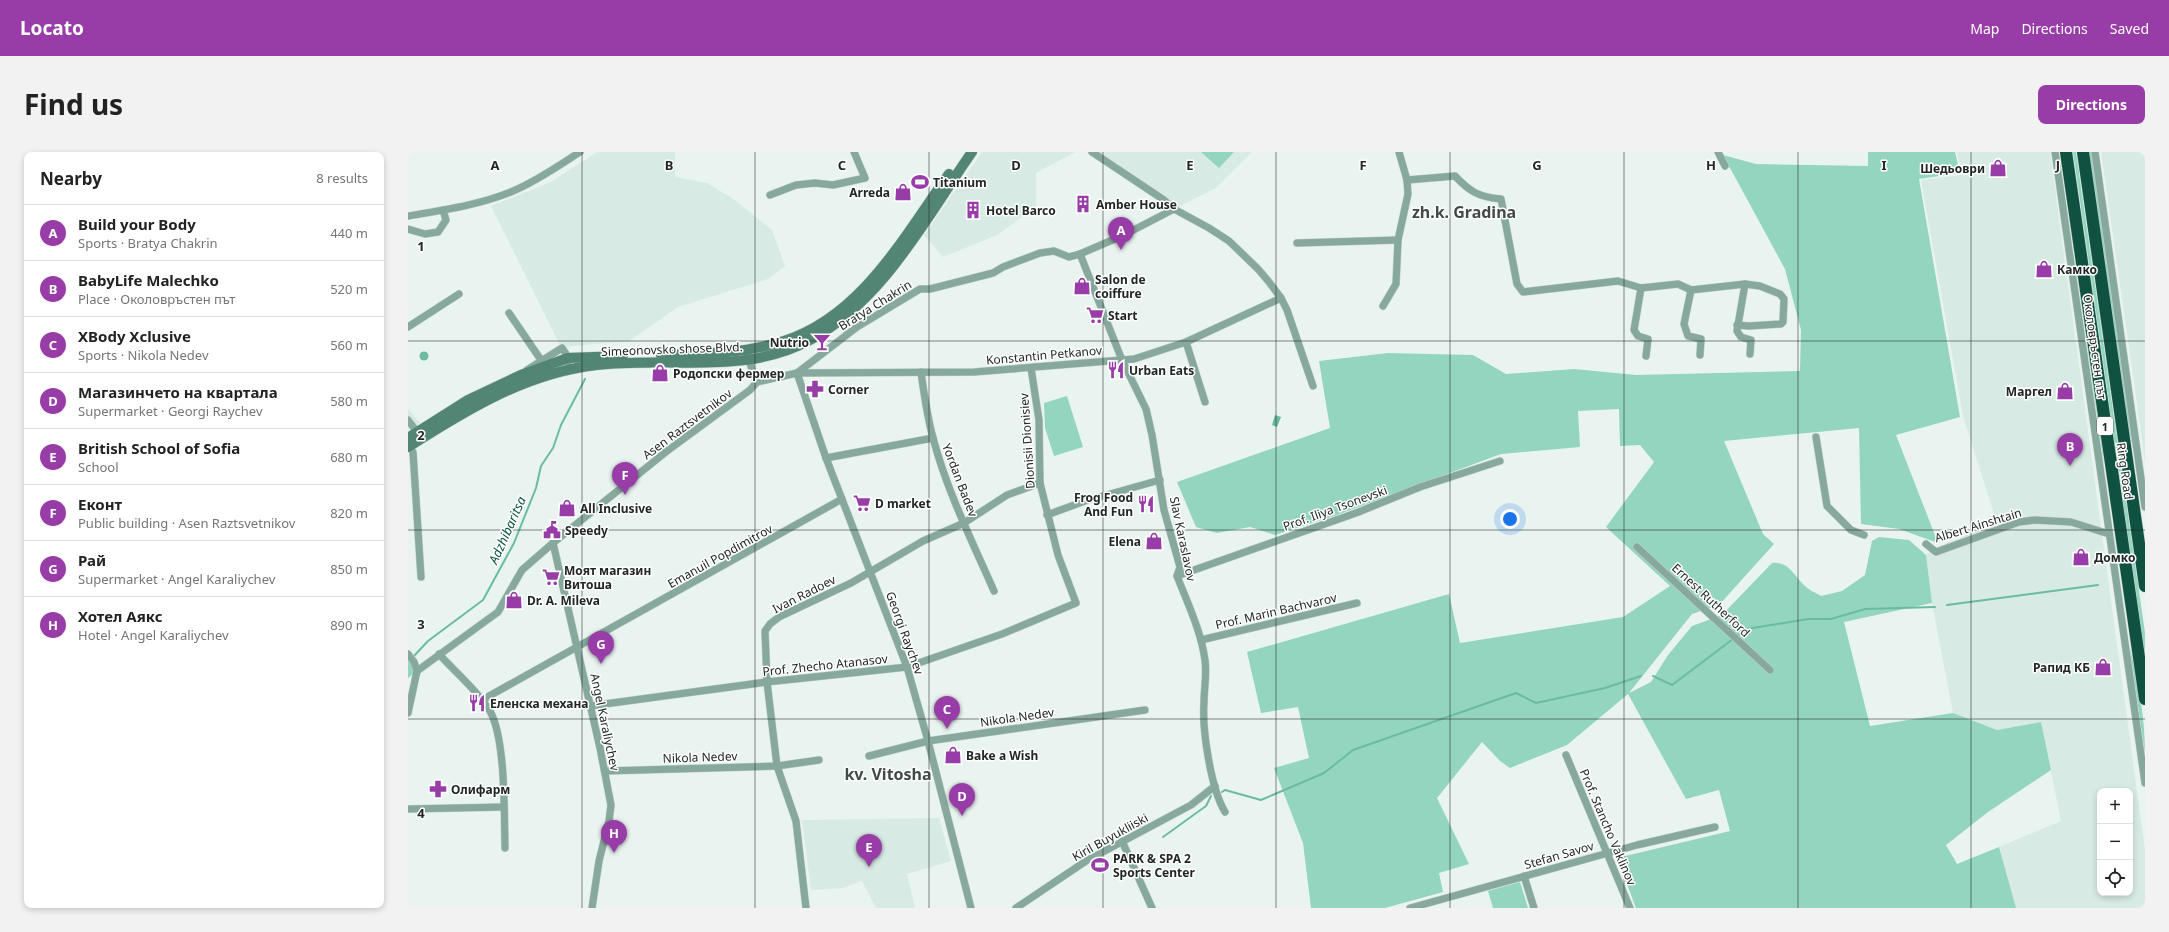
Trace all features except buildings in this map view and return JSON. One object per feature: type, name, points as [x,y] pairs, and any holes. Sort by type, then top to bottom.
[{"type":"highway","name":"Ring Road","points":[[2066,152],[2145,699]]},
{"type":"highway","name":"Ring Road","points":[[2082,152],[2145,586]]},
{"type":"main road","name":"Simeonovsko shose Blvd.","points":[[420,435],[495,395],[569,369],[623,362],[731,362],[806,332],[836,313],[858,294],[885,263],[964,152]]},
{"type":"main road","name":"Simeonovsko shose Blvd.","points":[[408,444],[468,400],[520,375],[568,358],[717,353],[748,355],[786,351],[811,340],[840,320],[859,304],[892,268],[972,152]]},
{"type":"street","points":[[408,216],[444,210],[513,191],[546,174],[580,152]]},
{"type":"street","points":[[770,195],[796,185],[815,183],[833,186],[865,178],[854,152]]},
{"type":"street","points":[[1092,152],[1169,205],[1229,241],[1258,269],[1281,298],[1313,386]]},
{"type":"street","points":[[1383,306],[1396,284],[1398,240],[1408,194],[1407,180],[1399,152]]},
{"type":"street","points":[[1718,152],[1725,166]]},
{"type":"street","name":"Околовръстен път","points":[[2055,152],[2145,783]]},
{"type":"street","points":[[2095,152],[2145,507]]},
{"type":"street","points":[[1407,180],[1455,176],[1472,191],[1484,197],[1501,199],[1517,284],[1523,292],[1618,280],[1641,288],[1678,284],[1691,290],[1745,284],[1760,286],[1783,296],[1785,302],[1783,322],[1779,325],[1737,325]]},
{"type":"street","name":"Bratya Chakrin","points":[[797,373],[857,327],[920,289],[930,289],[993,273],[1003,267],[1040,253],[1054,251],[1069,258],[1124,235],[1169,205]]},
{"type":"street","points":[[408,230],[425,234],[438,232],[446,220],[444,210]]},
{"type":"street","points":[[1297,243],[1398,240]]},
{"type":"street","name":"Slav Karaslavov","points":[[1080,254],[1122,360],[1146,408],[1160,480],[1164,510],[1180,567],[1177,576],[1201,640],[1207,681],[1204,724],[1215,786],[1220,804],[1225,812]]},
{"type":"street","points":[[1745,284],[1737,331],[1741,337],[1751,340],[1750,354]]},
{"type":"street","points":[[1641,288],[1634,330],[1638,336],[1648,339],[1646,356]]},
{"type":"street","points":[[1691,290],[1684,330],[1688,336],[1701,339],[1700,355]]},
{"type":"street","points":[[408,327],[459,294]]},
{"type":"street","name":"Konstantin Petkanov","points":[[797,373],[974,372],[1122,360],[1150,354],[1186,342],[1281,298]]},
{"type":"street","points":[[509,313],[541,360]]},
{"type":"street","points":[[1186,342],[1205,402]]},
{"type":"street","name":"Simeonovsko shose Blvd.","points":[[520,375],[541,360],[562,348],[568,358]]},
{"type":"street","points":[[748,355],[758,382]]},
{"type":"street","points":[[568,358],[569,369]]},
{"type":"street","name":"Dionisii Dionisiev","points":[[1031,368],[1039,420],[1040,483],[1058,555],[1076,603]]},
{"type":"street","name":"Yordan Badev","points":[[921,372],[933,438],[953,499],[994,591]]},
{"type":"street","name":"Asen Raztsvetnikov","points":[[417,671],[498,612],[522,570],[553,543],[667,451],[750,390],[758,382],[797,373]]},
{"type":"street","name":"Georgi Raychev","points":[[797,373],[826,458],[907,667],[972,908]]},
{"type":"street","points":[[408,420],[420,435]]},
{"type":"street","points":[[1816,437],[1827,506],[1851,530],[1864,535]]},
{"type":"street","points":[[826,458],[933,438]]},
{"type":"street","points":[[408,444],[413,452],[421,577]]},
{"type":"street","name":"Prof. Iliya Tsonevski","points":[[1177,576],[1356,513],[1420,487],[1500,461]]},
{"type":"street","points":[[1048,515],[1085,501],[1160,480]]},
{"type":"street","name":"Ivan Radoev","points":[[806,908],[796,821],[777,766],[767,682],[765,631],[770,624],[779,617],[870,572],[923,541],[964,523],[1007,495],[1040,483]]},
{"type":"street","name":"Emanuil Popdimitrov","points":[[482,700],[842,499]]},
{"type":"street","name":"Albert Ainshtain","points":[[1926,544],[1936,552],[2019,522],[2035,520],[2071,522],[2109,534]]},
{"type":"street","name":"Angel Karaliychev","points":[[553,543],[590,706],[610,805],[609,821],[599,861],[592,908]]},
{"type":"street","name":"Ernest Rutherford","points":[[1637,547],[1770,670]]},
{"type":"street","name":"Prof. Zhecho Atanasov","points":[[590,706],[767,682],[907,667],[1002,634],[1076,603]]},
{"type":"street","name":"Prof. Marin Bachvarov","points":[[1201,640],[1357,603]]},
{"type":"street","points":[[408,654],[414,662],[417,671],[408,713]]},
{"type":"street","points":[[439,654],[482,700],[490,711],[495,725],[500,753],[505,848]]},
{"type":"street","name":"Nikola Nedev","points":[[869,756],[928,741],[1145,710]]},
{"type":"street","name":"Prof. Stancho Vaklinov","points":[[1566,755],[1630,908]]},
{"type":"street","name":"Nikola Nedev","points":[[604,771],[777,766],[819,760]]},
{"type":"street","name":"Kiril Buyukliiski","points":[[1016,908],[1086,861],[1191,805],[1215,786]]},
{"type":"street","points":[[408,809],[504,807]]},
{"type":"street","name":"Stefan Savov","points":[[1410,908],[1607,853],[1715,827]]},
{"type":"street","points":[[1122,841],[1152,908]]},
{"type":"street","points":[[1524,876],[1534,908]]},
{"type":"shaded area","points":[[597,152],[675,152],[675,177],[707,183],[732,198],[772,230],[785,266],[768,279],[678,307],[629,341],[561,347],[491,206],[551,182]]},
{"type":"shaded area","points":[[982,152],[1075,152],[1036,173],[1036,207],[997,235],[943,257],[924,235]]},
{"type":"shaded area","points":[[1092,152],[1252,152],[1216,188],[1174,209]]},
{"type":"shaded area","points":[[1201,152],[1234,152],[1219,168]]},
{"type":"shaded area","points":[[1868,152],[1955,152],[1960,173],[1919,179],[1960,417],[1896,435],[1938,543],[1899,529],[1861,524],[1859,428],[1724,441],[1763,534],[1774,544],[1719,605],[1692,614],[1629,693],[1651,682],[1668,655],[1692,626],[1722,615],[1772,563],[1783,564],[1791,570],[1801,582],[1821,596],[1842,591],[1865,575],[1872,541],[1879,537],[1909,540],[1926,555],[1932,603],[1844,622],[1870,726],[1953,713],[1997,730],[2041,722],[2051,770],[1988,812],[1946,845],[1957,864],[1999,847],[2016,908],[1636,908],[1617,858],[1730,831],[1719,790],[1686,799],[1628,694],[1567,745],[1510,768],[1500,761],[1482,742],[1437,798],[1469,864],[1439,873],[1443,892],[1385,908],[1311,908],[1303,843],[1274,768],[1309,758],[1298,707],[1261,713],[1247,652],[1449,594],[1460,643],[1623,617],[1670,586],[1606,527],[1654,462],[1640,445],[1620,446],[1619,409],[1578,411],[1580,447],[1501,454],[1337,515],[1275,535],[1250,527],[1217,533],[1196,527],[1177,482],[1330,428],[1319,361],[1388,353],[1473,355],[1506,374],[1574,369],[1636,375],[1799,371],[1801,330],[1785,269],[1723,155],[1756,164],[1868,166]]},
{"type":"shaded area","points":[[1957,152],[2050,152],[2145,850],[2145,908],[2016,908],[1999,847],[2061,821],[2041,722],[1997,730],[1953,713],[1932,603],[1926,555],[1938,547],[1997,523],[1963,416],[1921,180],[1962,175]]},
{"type":"shaded area","points":[[2060,152],[2063,152],[2101,426],[2104,465]]},
{"type":"shaded area","points":[[2073,152],[2076,152],[2145,633],[2145,656]]},
{"type":"shaded area","points":[[2088,152],[2092,152],[2135,458],[2128,426]]},
{"type":"shaded area","points":[[2101,152],[2145,152],[2145,464],[2141,431]]},
{"type":"shaded area","points":[[424,351],[429,356],[424,361],[419,356]]},
{"type":"shaded area","points":[[1067,396],[1083,447],[1054,456],[1045,428],[1044,403]]},
{"type":"shaded area","points":[[408,409],[420,423],[408,430]]},
{"type":"shaded area","points":[[1275,415],[1281,417],[1277,427],[1272,425]]},
{"type":"shaded area","points":[[2129,644],[2144,726],[2145,754]]},
{"type":"shaded area","points":[[408,654],[417,671],[408,678]]},
{"type":"shaded area","points":[[939,818],[951,861],[907,874],[915,908],[876,908],[862,881],[842,888],[811,890],[802,820]]},
{"type":"shaded area","points":[[1520,882],[1528,908],[1493,908],[1488,891]]},
{"type":"waterway","name":"Adzhibaritsa","points":[[413,657],[428,641],[483,600],[514,543],[536,488],[541,466],[553,448],[561,425],[585,379]]},
{"type":"waterway","points":[[1947,605],[2098,585]]},
{"type":"waterway","points":[[1737,636],[1747,629],[1808,619],[1831,619],[1865,609],[1935,607]]},
{"type":"waterway","points":[[1653,676],[1672,685],[1733,639]]},
{"type":"waterway","points":[[1222,792],[1225,790],[1261,800],[1324,773],[1353,750],[1516,693],[1536,703],[1605,688],[1641,676]]},
{"type":"waterway","points":[[1163,837],[1206,806],[1211,796]]},
{"type":"place","name":"Шедьоври","points":[[1998,168]]},
{"type":"place","name":"Titanium","points":[[920,182]]},
{"type":"place","name":"Arreda","points":[[903,192]]},
{"type":"place","name":"Amber House","points":[[1083,204]]},
{"type":"place","name":"Hotel Barco","points":[[973,210]]},
{"type":"place","name":"Build your Body","points":[[1121,250]]},
{"type":"place","name":"Камко","points":[[2044,269]]},
{"type":"place","name":"Salon de coiffure","points":[[1082,286]]},
{"type":"place","name":"Start","points":[[1095,315]]},
{"type":"place","name":"Nutrio","points":[[822,342]]},
{"type":"place","name":"Urban Eats","points":[[1116,370]]},
{"type":"place","name":"Родопски фермер","points":[[660,373]]},
{"type":"place","name":"Corner","points":[[815,389]]},
{"type":"place","name":"Маргел","points":[[2065,391]]},
{"type":"place","name":"BabyLife Malechko","points":[[2070,466]]},
{"type":"place","name":"Еконт","points":[[625,495]]},
{"type":"place","name":"D market","points":[[862,503]]},
{"type":"place","name":"Frog Food And Fun","points":[[1146,504]]},
{"type":"place","name":"All Inclusive","points":[[567,508]]},
{"type":"place","name":"Speedy","points":[[552,530]]},
{"type":"place","name":"Elena","points":[[1154,541]]},
{"type":"place","name":"Домко","points":[[2081,557]]},
{"type":"place","name":"Моят магазин Витоша","points":[[551,577]]},
{"type":"place","name":"Dr. A. Mileva","points":[[514,600]]},
{"type":"place","name":"Рай","points":[[601,664]]},
{"type":"place","name":"Рапид КБ","points":[[2103,667]]},
{"type":"place","name":"Еленска механа","points":[[477,703]]},
{"type":"place","name":"XBody Xclusive","points":[[947,729]]},
{"type":"place","name":"Bake a Wish","points":[[953,755]]},
{"type":"place","name":"Олифарм","points":[[438,789]]},
{"type":"place","name":"Магазинчето на квартала","points":[[962,816]]},
{"type":"place","name":"Хотел Аякс","points":[[614,853]]},
{"type":"place","name":"PARK & SPA 2 Sports Center","points":[[1100,865]]},
{"type":"place","name":"British School of Sofia","points":[[869,867]]},
{"type":"district","name":"zh.k. Gradina","points":[[1464,212]]},
{"type":"district","name":"kv. Vitosha","points":[[888,774]]}]
